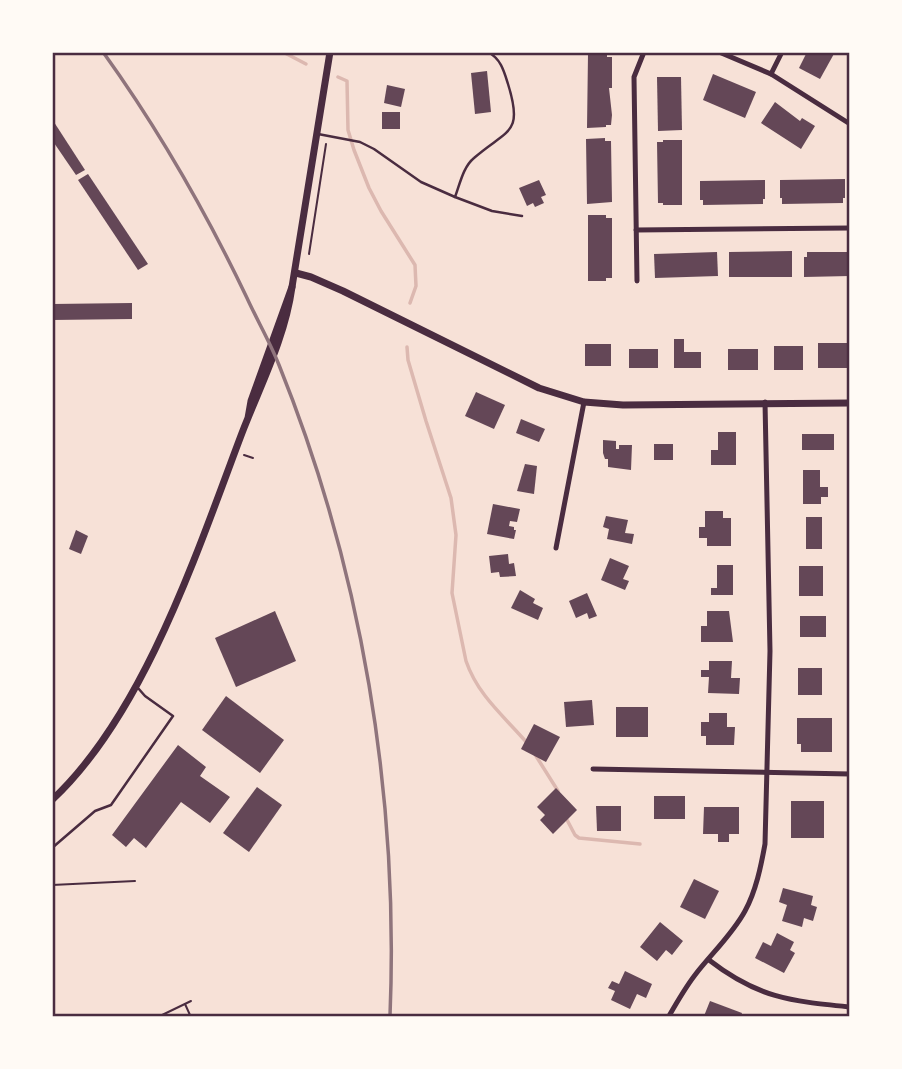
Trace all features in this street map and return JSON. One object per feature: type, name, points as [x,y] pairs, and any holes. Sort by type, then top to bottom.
[{"type":"street","points":[[52,800],[93,753],[136,684],[170,617],[283,328],[296,273],[330,52]]},
{"type":"street","points":[[637,281],[634,77],[643,52]]},
{"type":"street","points":[[719,52],[771,74],[849,124]]},
{"type":"street","points":[[771,74],[782,52]]},
{"type":"street","points":[[636,230],[849,229]]},
{"type":"street","points":[[296,273],[343,291],[539,388],[584,402],[623,405],[849,403]]},
{"type":"street","points":[[556,548],[584,402]]},
{"type":"street","points":[[669,1017],[681,995],[745,911],[759,874],[765,844],[770,651],[765,402]]},
{"type":"street","points":[[593,769],[849,774]]},
{"type":"street","points":[[709,960],[740,982],[770,995],[849,1007]]},
{"type":"lane","points":[[455,197],[466,168],[473,159],[500,141],[510,130],[514,120],[512,97],[500,62],[488,52]]},
{"type":"lane","points":[[317,134],[360,142],[421,182],[492,211],[522,216]]},
{"type":"lane","points":[[52,848],[95,811],[111,805],[173,716],[145,695],[136,684]]},
{"type":"path","points":[[309,254],[327,136]]},
{"type":"path","points":[[245,455],[252,458]]},
{"type":"path","points":[[52,885],[135,881]]},
{"type":"path","points":[[160,1017],[191,1001]]},
{"type":"path","points":[[185,1004],[190,1015],[212,1014],[215,1017]]},
{"type":"building","points":[[807,52],[835,52],[820,79],[799,68]]},
{"type":"building","points":[[588,54],[607,54],[607,57],[612,57],[612,88],[609,88],[612,115],[611,125],[606,127],[587,128]]},
{"type":"building","points":[[487,71],[491,112],[475,114],[471,73]]},
{"type":"building","points":[[713,74],[756,92],[745,118],[703,100]]},
{"type":"building","points":[[657,77],[681,77],[682,130],[658,131]]},
{"type":"building","points":[[387,85],[405,89],[401,107],[384,103]]},
{"type":"building","points":[[775,102],[800,121],[802,118],[815,126],[801,149],[761,123]]},
{"type":"building","points":[[382,112],[400,112],[400,129],[382,129]]},
{"type":"building","points":[[52,119],[85,170],[76,175],[52,140]]},
{"type":"building","points":[[605,138],[605,141],[611,141],[612,202],[587,204],[586,139]]},
{"type":"building","points":[[682,140],[682,205],[658,203],[657,142]]},
{"type":"building","points":[[88,174],[148,264],[138,270],[78,180]]},
{"type":"building","points":[[845,179],[843,203],[782,204],[780,180]]},
{"type":"building","points":[[539,180],[546,195],[541,197],[544,203],[535,207],[533,203],[527,206],[519,188]]},
{"type":"building","points":[[765,180],[763,204],[703,205],[703,200],[700,200],[700,181]]},
{"type":"building","points":[[588,215],[606,215],[606,218],[612,218],[612,278],[606,278],[606,281],[588,281]]},
{"type":"building","points":[[792,251],[792,277],[729,277],[729,252]]},
{"type":"building","points":[[717,252],[718,276],[655,278],[654,254]]},
{"type":"building","points":[[807,252],[850,252],[850,276],[804,277],[804,257],[807,257]]},
{"type":"building","points":[[132,303],[132,319],[52,320],[52,304]]},
{"type":"building","points":[[674,339],[684,339],[684,352],[701,352],[701,368],[674,368]]},
{"type":"building","points":[[818,343],[850,343],[850,368],[818,368]]},
{"type":"building","points":[[585,344],[611,344],[611,366],[585,366]]},
{"type":"building","points":[[774,346],[803,346],[803,370],[774,370]]},
{"type":"building","points":[[629,349],[658,349],[658,368],[629,368]]},
{"type":"building","points":[[728,349],[758,349],[758,370],[728,370]]},
{"type":"building","points":[[476,392],[505,405],[494,429],[465,416]]},
{"type":"building","points":[[521,419],[545,429],[539,442],[516,433]]},
{"type":"building","points":[[718,432],[736,432],[736,465],[711,465],[711,450],[718,450]]},
{"type":"building","points":[[802,434],[834,434],[834,450],[802,450]]},
{"type":"building","points":[[603,440],[616,441],[616,449],[619,449],[619,445],[632,445],[631,470],[608,467],[608,459],[605,459],[603,453]]},
{"type":"building","points":[[654,444],[673,444],[673,460],[654,460]]},
{"type":"building","points":[[525,464],[537,466],[534,494],[517,491]]},
{"type":"building","points":[[803,470],[820,470],[820,487],[828,487],[828,497],[821,497],[821,504],[803,504]]},
{"type":"building","points":[[493,504],[520,509],[517,522],[510,521],[509,526],[516,530],[514,539],[487,534]]},
{"type":"building","points":[[705,511],[723,511],[723,518],[731,518],[731,546],[707,546],[707,538],[699,538],[699,527],[705,527]]},
{"type":"building","points":[[606,516],[628,520],[625,533],[634,534],[632,544],[607,539],[609,529],[603,527]]},
{"type":"building","points":[[806,517],[822,517],[822,549],[806,549]]},
{"type":"building","points":[[76,530],[88,536],[81,554],[69,549]]},
{"type":"building","points":[[508,554],[509,564],[514,563],[516,576],[500,577],[499,572],[491,573],[489,556]]},
{"type":"building","points":[[610,558],[629,566],[623,579],[629,581],[625,590],[601,580]]},
{"type":"building","points":[[717,565],[733,565],[733,595],[711,595],[711,588],[717,588]]},
{"type":"building","points":[[799,566],[823,566],[823,596],[799,596]]},
{"type":"building","points":[[520,590],[535,599],[533,603],[543,608],[538,620],[511,608]]},
{"type":"building","points":[[587,593],[597,616],[589,619],[587,613],[576,618],[569,601]]},
{"type":"building","points":[[275,611],[296,661],[236,687],[215,638]]},
{"type":"building","points":[[707,611],[729,611],[733,642],[701,642],[701,626],[707,626]]},
{"type":"building","points":[[800,616],[826,616],[826,637],[800,637]]},
{"type":"building","points":[[709,661],[732,661],[731,678],[740,678],[739,694],[708,693],[709,677],[701,677],[701,670],[709,670]]},
{"type":"building","points":[[798,668],[822,668],[822,695],[798,695]]},
{"type":"building","points":[[226,696],[284,740],[260,773],[202,730]]},
{"type":"building","points":[[592,700],[594,725],[566,727],[564,702]]},
{"type":"building","points":[[616,707],[648,707],[648,737],[616,737]]},
{"type":"building","points":[[709,713],[727,713],[727,727],[735,727],[734,745],[706,745],[706,736],[701,736],[701,722],[709,722]]},
{"type":"building","points":[[797,718],[832,718],[832,752],[801,752],[801,744],[797,744]]},
{"type":"building","points":[[534,724],[560,737],[546,762],[521,749]]},
{"type":"building","points":[[178,745],[206,767],[200,776],[230,797],[210,823],[181,802],[146,848],[134,838],[126,847],[112,835]]},
{"type":"building","points":[[257,787],[282,805],[249,852],[223,833]]},
{"type":"building","points":[[556,788],[577,810],[553,834],[540,820],[545,815],[537,807]]},
{"type":"building","points":[[654,796],[685,796],[685,819],[654,819]]},
{"type":"building","points":[[791,801],[824,801],[824,838],[791,838]]},
{"type":"building","points":[[596,806],[621,806],[621,831],[597,831]]},
{"type":"building","points":[[704,807],[739,807],[739,834],[729,834],[729,842],[718,842],[718,834],[703,834]]},
{"type":"building","points":[[694,879],[719,891],[705,919],[680,907]]},
{"type":"building","points":[[783,888],[813,896],[811,905],[817,907],[813,921],[804,918],[802,927],[782,921],[787,905],[779,902]]},
{"type":"building","points":[[660,922],[683,941],[672,955],[666,950],[657,961],[640,947]]},
{"type":"building","points":[[777,933],[794,942],[790,950],[795,953],[784,973],[755,958],[763,942],[771,946]]},
{"type":"building","points":[[625,971],[652,984],[646,998],[637,994],[630,1009],[611,1000],[615,991],[608,988],[612,981],[619,984]]},
{"type":"building","points":[[710,1001],[742,1013],[741,1016],[704,1016]]},
{"type":"waterway","points":[[283,52],[306,64]]},
{"type":"waterway","points":[[338,77],[347,81],[348,130],[369,188],[415,265],[416,286],[410,303]]},
{"type":"waterway","points":[[407,347],[408,360],[451,498],[456,535],[452,593],[466,661],[485,696],[528,744]]},
{"type":"waterway","points":[[536,756],[558,791]]},
{"type":"waterway","points":[[566,818],[579,838],[640,844]]},
{"type":"railway","points":[[103,52],[181,172],[268,339],[308,443],[333,523],[353,603],[381,767],[388,850],[390,1016]]}]
